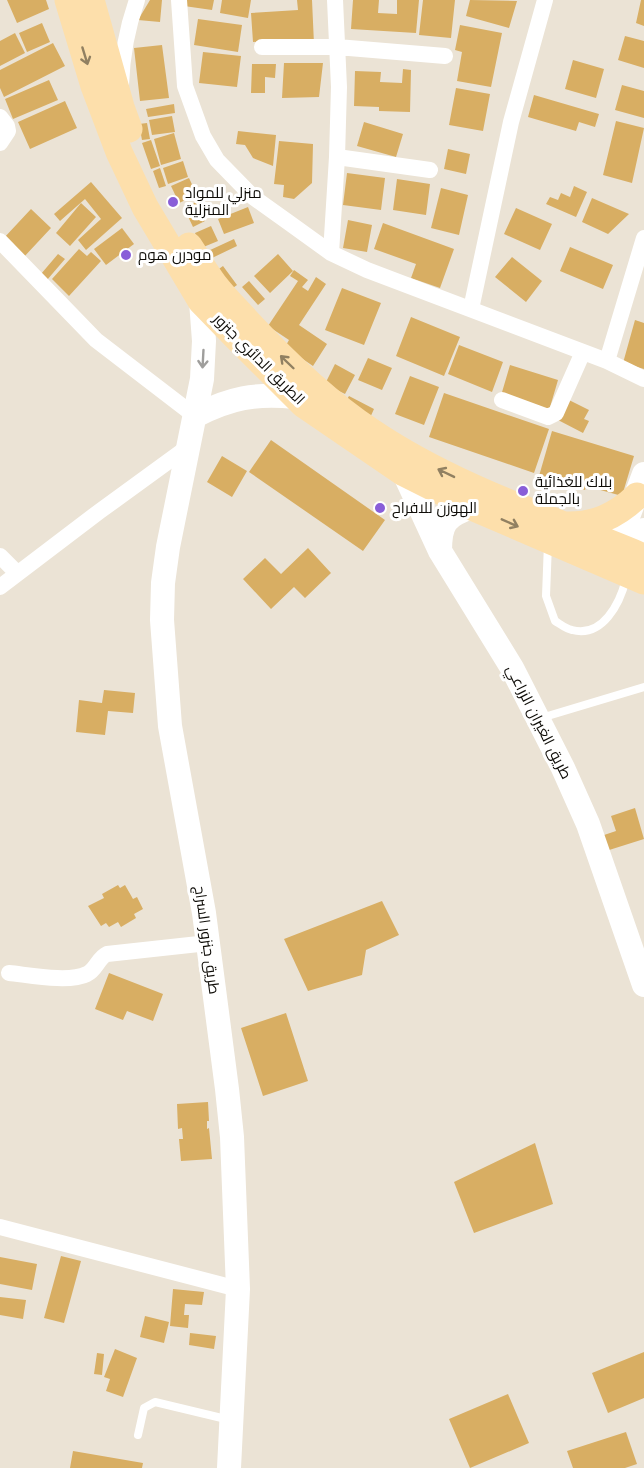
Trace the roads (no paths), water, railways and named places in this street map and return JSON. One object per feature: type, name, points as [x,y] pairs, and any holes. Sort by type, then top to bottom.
[{"type":"main road","name":"الطريق الدائري جنزور","points":[[68,0],[94,86],[118,152],[145,207],[201,301],[295,397],[330,424],[404,473],[472,507],[632,558]]},
{"type":"main road","name":"الطريق الدائري جنزور","points":[[91,0],[121,107],[136,148],[161,204],[215,285],[271,347],[335,406],[374,434],[554,532]]},
{"type":"main road","points":[[554,532],[602,520],[626,506],[640,485]]},
{"type":"street","points":[[121,107],[124,54],[129,24],[137,0]]},
{"type":"street","points":[[179,0],[185,86],[203,136],[217,160],[253,197],[331,253],[367,270],[583,352],[644,379]]},
{"type":"street","points":[[331,253],[339,87],[335,0]]},
{"type":"street","points":[[471,309],[511,122],[545,0]]},
{"type":"street","points":[[262,47],[337,46],[446,56]]},
{"type":"street","points":[[0,117],[8,131],[0,143]]},
{"type":"street","points":[[337,157],[430,170]]},
{"type":"street","points":[[607,362],[644,238]]},
{"type":"street","points":[[0,241],[96,340],[195,416],[243,397],[269,394],[295,397]]},
{"type":"street","name":"طريق جنزور السراج","points":[[201,301],[204,361],[163,583],[162,620],[170,726],[208,943],[232,1137],[238,1289],[229,1468]]},
{"type":"street","points":[[502,400],[549,417],[556,413],[583,352]]},
{"type":"street","points":[[0,587],[188,447]]},
{"type":"street","name":"طريق الغيران الزراعي","points":[[404,473],[440,551],[512,668],[539,719],[588,824],[644,985]]},
{"type":"street","points":[[632,558],[640,485]]},
{"type":"street","points":[[440,551],[440,535],[444,524],[458,512],[472,507]]},
{"type":"street","points":[[0,556],[17,573]]},
{"type":"street","points":[[9,973],[54,978],[83,976],[89,973],[107,954],[208,943]]},
{"type":"street","points":[[0,1227],[238,1289]]},
{"type":"lane","points":[[554,532],[546,596],[555,621],[572,630],[592,630],[607,619],[622,594],[632,558]]},
{"type":"lane","points":[[539,719],[644,687]]},
{"type":"lane","points":[[138,1435],[144,1407],[155,1402],[230,1420]]},
{"type":"place","name":"منزلي للمواد المنزلية","points":[[173,202]]},
{"type":"place","name":"مودرن هوم","points":[[126,255]]},
{"type":"place","name":"بلاك للغذائية بالجملة","points":[[523,491]]},
{"type":"place","name":"الهوزن للافراح","points":[[380,508]]}]
